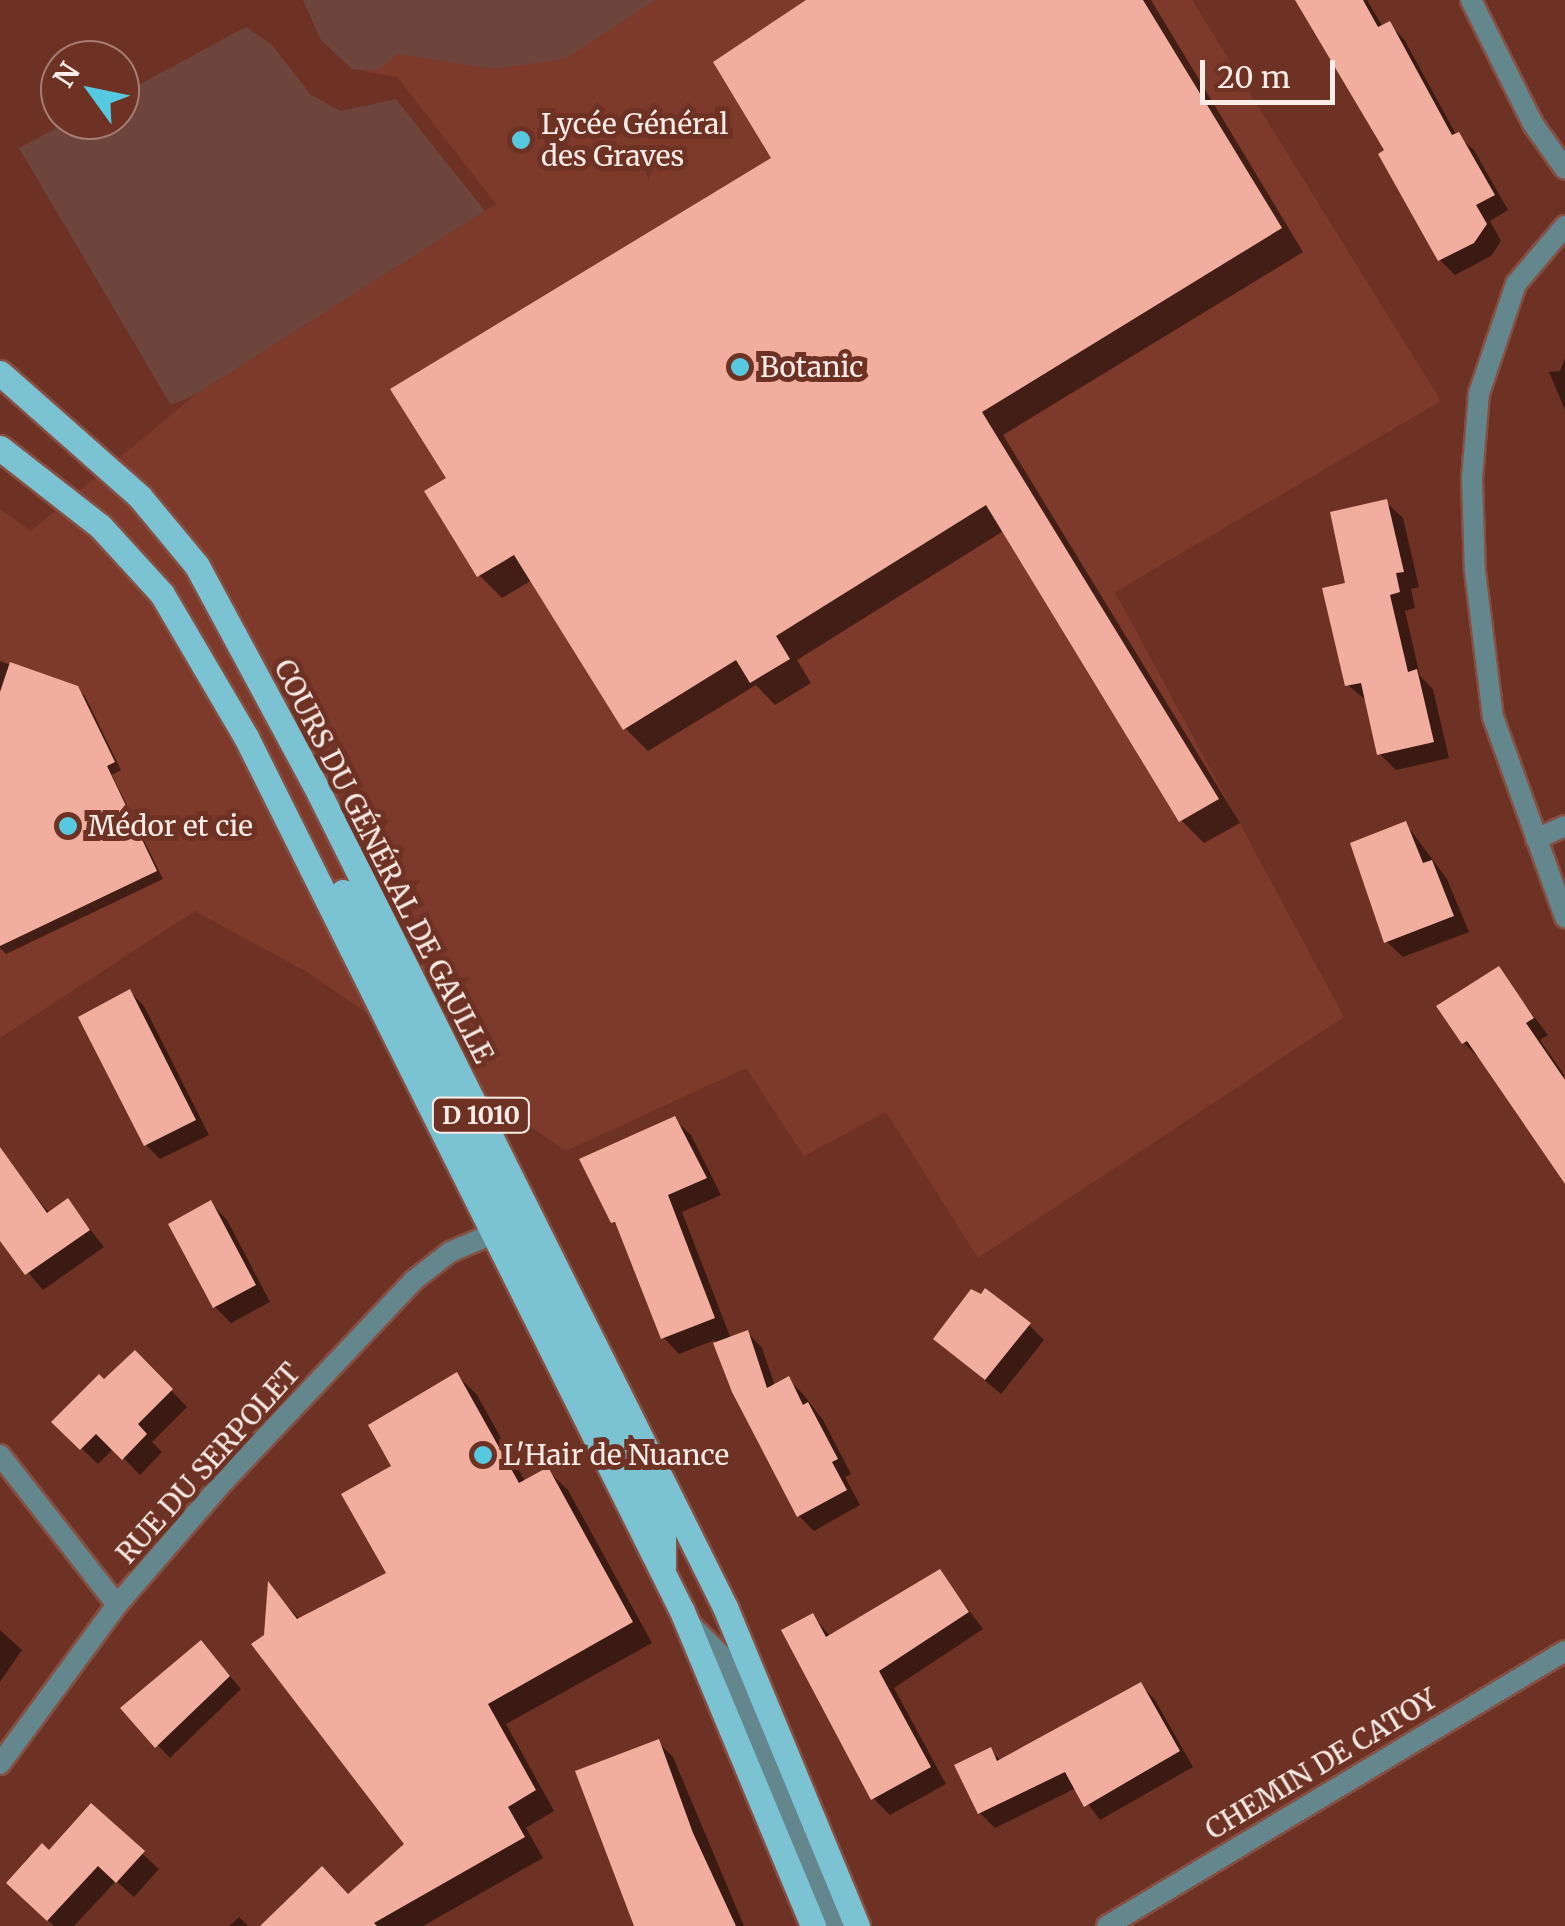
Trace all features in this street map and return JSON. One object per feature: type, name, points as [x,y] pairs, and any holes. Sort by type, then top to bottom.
[{"type":"main road","name":"COURS DU GÉNÉRAL DE GAULLE","points":[[0,373],[140,497],[197,566],[318,792],[685,1619],[813,1926]]},
{"type":"main road","name":"COURS DU GÉNÉRAL DE GAULLE","points":[[0,448],[100,526],[162,594],[725,1607],[856,1926]]},
{"type":"street","points":[[1471,0],[1533,124],[1565,169]]},
{"type":"street","points":[[1565,226],[1516,284],[1478,393],[1472,478],[1474,571],[1493,717],[1565,917]]},
{"type":"street","points":[[1536,839],[1565,826]]},
{"type":"street","name":"RUE DU SERPOLET","points":[[0,1764],[118,1605],[225,1480],[413,1282],[450,1252],[510,1225]]},
{"type":"street","points":[[0,1455],[118,1605]]},
{"type":"street","points":[[685,1619],[723,1658],[834,1926]]},
{"type":"street","name":"CHEMIN DE CATOY","points":[[1106,1926],[1565,1651]]},
{"type":"shaded area","points":[[303,0],[1192,0],[1441,401],[1115,592],[1344,1017],[978,1258],[886,1112],[804,1156],[746,1068],[566,1151],[309,973],[195,911],[0,1038],[0,509],[31,531],[195,395],[496,204],[397,77],[352,69],[321,40]]},
{"type":"shaded area","points":[[303,0],[656,0],[565,59],[494,69],[398,54],[377,70],[352,69],[321,40]]},
{"type":"shaded area","points":[[246,27],[272,45],[311,95],[341,111],[396,99],[485,211],[195,395],[171,405],[19,148],[40,137],[40,140],[140,140],[140,84]]},
{"type":"building","name":"Botanic","points":[[806,0],[1143,0],[1282,228],[982,412],[1219,799],[1179,822],[986,505],[776,636],[790,659],[750,683],[736,660],[623,730],[514,555],[477,577],[424,491],[446,478],[390,389],[771,158],[713,62]]},
{"type":"building","points":[[1295,0],[1363,0],[1378,27],[1390,21],[1452,135],[1459,132],[1495,195],[1476,205],[1487,224],[1474,243],[1438,261],[1378,154],[1384,150]]},
{"type":"building","points":[[1387,499],[1404,572],[1396,573],[1400,592],[1390,595],[1408,672],[1417,669],[1434,742],[1377,755],[1361,683],[1345,686],[1322,588],[1345,583],[1330,512]]},
{"type":"building","name":"Médor et cie","points":[[10,662],[78,686],[115,762],[107,766],[157,871],[0,946],[0,692]]},
{"type":"building","points":[[1406,821],[1423,863],[1432,860],[1454,916],[1384,943],[1350,843]]},
{"type":"building","points":[[1499,966],[1534,1018],[1526,1023],[1565,1080],[1565,1184],[1467,1041],[1462,1044],[1436,1006]]},
{"type":"building","points":[[130,989],[196,1120],[144,1146],[78,1017]]},
{"type":"building","points":[[675,1116],[707,1178],[668,1195],[715,1318],[661,1339],[615,1222],[611,1223],[579,1159]]},
{"type":"building","points":[[0,1147],[47,1213],[68,1198],[90,1230],[25,1275],[0,1241]]},
{"type":"building","points":[[211,1200],[256,1285],[213,1308],[168,1224]]},
{"type":"building","points":[[985,1288],[1031,1323],[985,1380],[933,1339],[971,1289],[981,1294]]},
{"type":"building","points":[[748,1330],[767,1388],[789,1376],[803,1405],[808,1402],[838,1459],[832,1462],[847,1490],[797,1517],[732,1392],[713,1343]]},
{"type":"building","points":[[135,1350],[173,1389],[138,1424],[147,1434],[122,1460],[96,1434],[80,1450],[51,1422],[99,1374],[104,1379]]},
{"type":"building","points":[[457,1372],[519,1483],[548,1467],[633,1622],[488,1704],[536,1790],[508,1807],[525,1837],[374,1923],[377,1926],[260,1926],[322,1866],[348,1894],[404,1844],[251,1644],[264,1635],[268,1581],[297,1619],[386,1573],[341,1494],[391,1466],[368,1425]]},
{"type":"building","points":[[940,1569],[969,1612],[879,1671],[931,1767],[871,1800],[781,1630],[813,1613],[826,1637]]},
{"type":"building","points":[[201,1640],[230,1676],[155,1748],[120,1708]]},
{"type":"building","points":[[1141,1682],[1180,1751],[1084,1807],[1065,1772],[978,1814],[954,1765],[991,1747],[997,1761]]},
{"type":"building","points":[[659,1739],[693,1833],[736,1926],[634,1926],[575,1771]]},
{"type":"building","points":[[91,1803],[145,1851],[116,1883],[98,1866],[47,1921],[6,1883],[42,1843],[49,1850]]},
{"type":"place","name":"Lycée Général des Graves","points":[[521,140]]},
{"type":"place","name":"Botanic","points":[[740,367]]},
{"type":"place","name":"Médor et cie","points":[[68,826]]},
{"type":"place","name":"L'Hair de Nuance","points":[[483,1455]]}]
